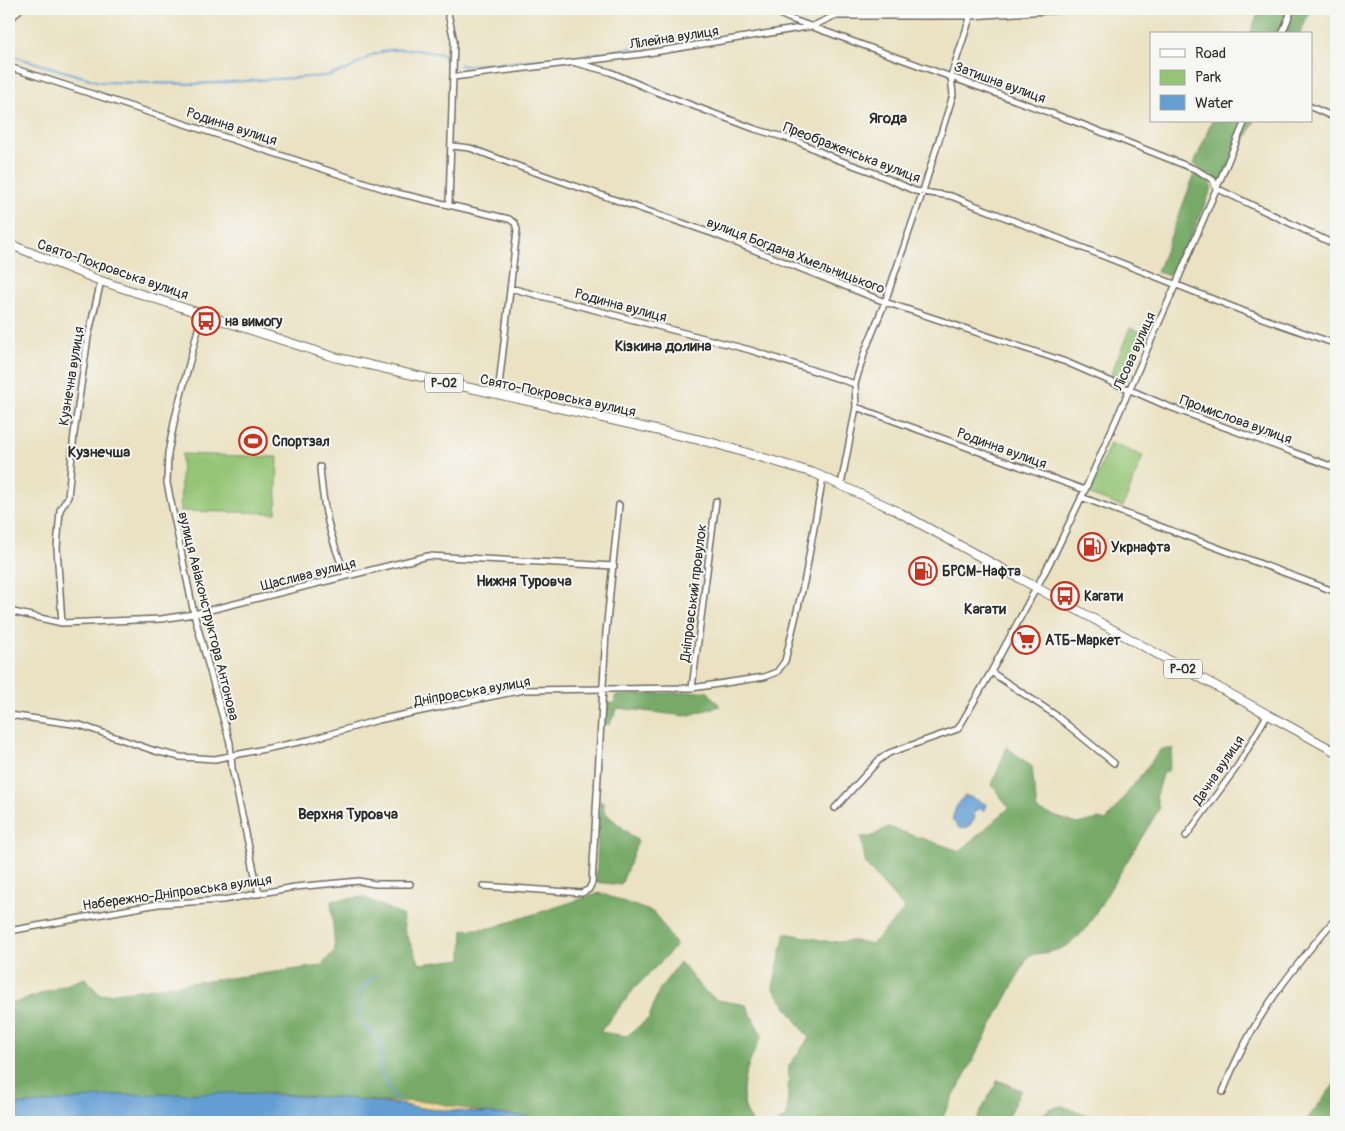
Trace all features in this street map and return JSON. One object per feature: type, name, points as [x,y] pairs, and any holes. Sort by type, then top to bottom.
[{"type":"main road","name":"Свято-Покровська вулиця","points":[[9,244],[101,281],[334,357],[713,442],[796,467],[823,477],[895,510],[1034,585]]},
{"type":"main road","name":"Р-02","points":[[1034,585],[1336,752]]},
{"type":"street","points":[[9,20],[20,9]]},
{"type":"street","points":[[447,9],[454,31],[452,146],[448,204]]},
{"type":"street","name":"Затишна вулиця","points":[[769,9],[788,18],[1081,124],[1198,170],[1212,180],[1216,188]]},
{"type":"street","points":[[834,16],[837,9]]},
{"type":"street","points":[[841,485],[856,407],[855,384],[864,351],[885,302],[923,192],[953,94],[951,76],[973,9]]},
{"type":"street","name":"Лілейна вулиця","points":[[453,77],[576,63],[813,26],[834,16],[971,16],[1076,9]]},
{"type":"street","points":[[1283,32],[1292,9]]},
{"type":"street","name":"Преображенська вулиця","points":[[576,63],[610,72],[654,91],[756,129],[797,141],[836,160],[876,173],[915,191],[951,196],[1248,313],[1336,344]]},
{"type":"street","name":"Родинна вулиця","points":[[9,67],[397,193],[508,219],[515,223],[517,230],[510,288],[750,350],[855,384]]},
{"type":"street","points":[[1312,108],[1336,118]]},
{"type":"street","name":"Лісова вулиця","points":[[835,808],[879,760],[889,753],[958,729],[992,672],[1034,585],[1055,553],[1085,490],[1176,284],[1245,122]]},
{"type":"street","name":"вулиця Богдана Хмельницького","points":[[452,146],[470,148],[714,234],[885,302],[1066,362],[1121,384],[1129,391]]},
{"type":"street","points":[[1216,188],[1336,245]]},
{"type":"street","name":"Кузнечна вулиця","points":[[62,623],[57,548],[60,510],[66,504],[68,497],[74,434],[88,337],[101,281]]},
{"type":"street","points":[[498,394],[510,288]]},
{"type":"street","name":"вулиця Авіаконструктора Антонова","points":[[202,314],[175,418],[168,453],[167,483],[171,512],[194,614],[230,743],[259,894]]},
{"type":"street","name":"Промислова вулиця","points":[[1129,391],[1336,468]]},
{"type":"street","name":"Родинна вулиця","points":[[856,407],[1085,490]]},
{"type":"street","points":[[320,466],[323,505],[346,576]]},
{"type":"street","name":"Дніпровська вулиця","points":[[9,715],[80,725],[155,751],[180,757],[215,759],[309,740],[378,720],[523,690],[692,688],[764,677],[777,672],[785,661],[803,587],[823,477]]},
{"type":"street","points":[[1081,497],[1336,592]]},
{"type":"street","name":"Дніпровський провулок","points":[[692,688],[716,501]]},
{"type":"street","points":[[483,886],[582,893],[589,889],[592,883],[606,632],[619,506]]},
{"type":"street","name":"Щаслива вулиця","points":[[9,611],[62,623],[162,618],[194,614],[428,556],[614,566]]},
{"type":"street","points":[[992,672],[1054,714],[1114,763]]},
{"type":"street","name":"Дачна вулиця","points":[[1186,836],[1239,764],[1266,715]]},
{"type":"street","name":"Набережно-Дніпровська вулиця","points":[[9,930],[158,904],[223,900],[295,887],[359,881],[375,884],[410,884]]},
{"type":"street","points":[[1223,1092],[1235,1059],[1268,1004],[1336,918]]},
{"type":"green space","points":[[1260,9],[1311,9],[1301,32],[1251,32]]},
{"type":"green space","points":[[1212,122],[1254,122],[1222,185],[1194,164]]},
{"type":"green space","points":[[1195,173],[1208,181],[1212,188],[1173,277],[1157,272]]},
{"type":"green space","points":[[1130,328],[1145,334],[1126,380],[1111,374]]},
{"type":"green space","points":[[1110,443],[1143,456],[1123,507],[1090,495]]},
{"type":"green space","points":[[182,454],[278,457],[276,513],[180,511]]},
{"type":"green space","points":[[707,691],[720,706],[686,716],[618,708],[609,725],[603,723],[605,704],[615,703],[615,696]]},
{"type":"green space","points":[[1007,747],[1032,767],[1037,810],[1077,824],[1098,819],[1106,821],[1161,749],[1173,749],[1168,771],[1162,774],[1156,795],[1159,809],[1087,927],[1068,945],[1055,950],[1029,955],[940,1122],[778,1122],[787,1117],[789,1066],[809,1038],[773,988],[785,933],[831,942],[853,941],[872,944],[905,909],[866,865],[861,837],[871,837],[888,827],[960,851],[1009,808],[992,785]]},
{"type":"green space","points":[[600,801],[603,803],[604,812],[638,841],[621,885],[596,882]]},
{"type":"green space","points":[[600,893],[655,913],[676,946],[634,989],[600,1032],[627,1036],[649,1018],[659,990],[680,962],[703,990],[717,1000],[746,1005],[762,1036],[748,1068],[743,1090],[746,1111],[752,1122],[555,1122],[485,1113],[427,1101],[386,1102],[268,1093],[120,1095],[9,1106],[9,1003],[18,1002],[85,978],[100,995],[321,966],[335,950],[331,901],[363,897],[402,915],[405,932],[420,964],[462,959],[463,930],[491,928]]},
{"type":"green space","points":[[998,1080],[1021,1090],[1006,1120],[1009,1122],[975,1122]]},
{"type":"green space","points":[[1335,1083],[1336,1122],[1305,1122]]},
{"type":"green space","points":[[1062,1106],[1106,1121],[1034,1122],[1049,1109]]},
{"type":"sand","points":[[427,1101],[485,1113],[428,1109],[386,1102]]},
{"type":"water","points":[[965,795],[986,804],[984,811],[980,809],[974,811],[975,819],[967,828],[960,829],[952,820],[956,807]]},
{"type":"water","points":[[234,1093],[346,1098],[428,1109],[523,1116],[555,1122],[9,1122],[9,1106],[120,1095]]},
{"type":"waterway","points":[[459,65],[467,66],[575,57],[636,47]]},
{"type":"waterway","points":[[9,55],[100,82],[195,84],[326,76],[349,69],[372,55],[389,50],[409,49],[442,54],[448,64]]},
{"type":"waterway","points":[[374,975],[357,995],[360,1022],[380,1040],[380,1070],[399,1106]]},
{"type":"place","name":"на вимогу","points":[[206,321]]},
{"type":"place","name":"Спортзал","points":[[253,441]]},
{"type":"place","name":"Укрнафта","points":[[1092,547]]},
{"type":"place","name":"БРСМ-Нафта","points":[[923,571]]},
{"type":"place","name":"Кагати","points":[[1065,596]]},
{"type":"place","name":"АТБ-Маркет","points":[[1026,640]]},
{"type":"district","name":"Ягода","points":[[888,118]]},
{"type":"district","name":"Кізкина долина","points":[[663,346]]},
{"type":"district","name":"Кузнечша","points":[[99,452]]},
{"type":"district","name":"Нижня Туровча","points":[[524,581]]},
{"type":"district","name":"Кагати","points":[[985,609]]},
{"type":"district","name":"Верхня Туровча","points":[[348,814]]}]
